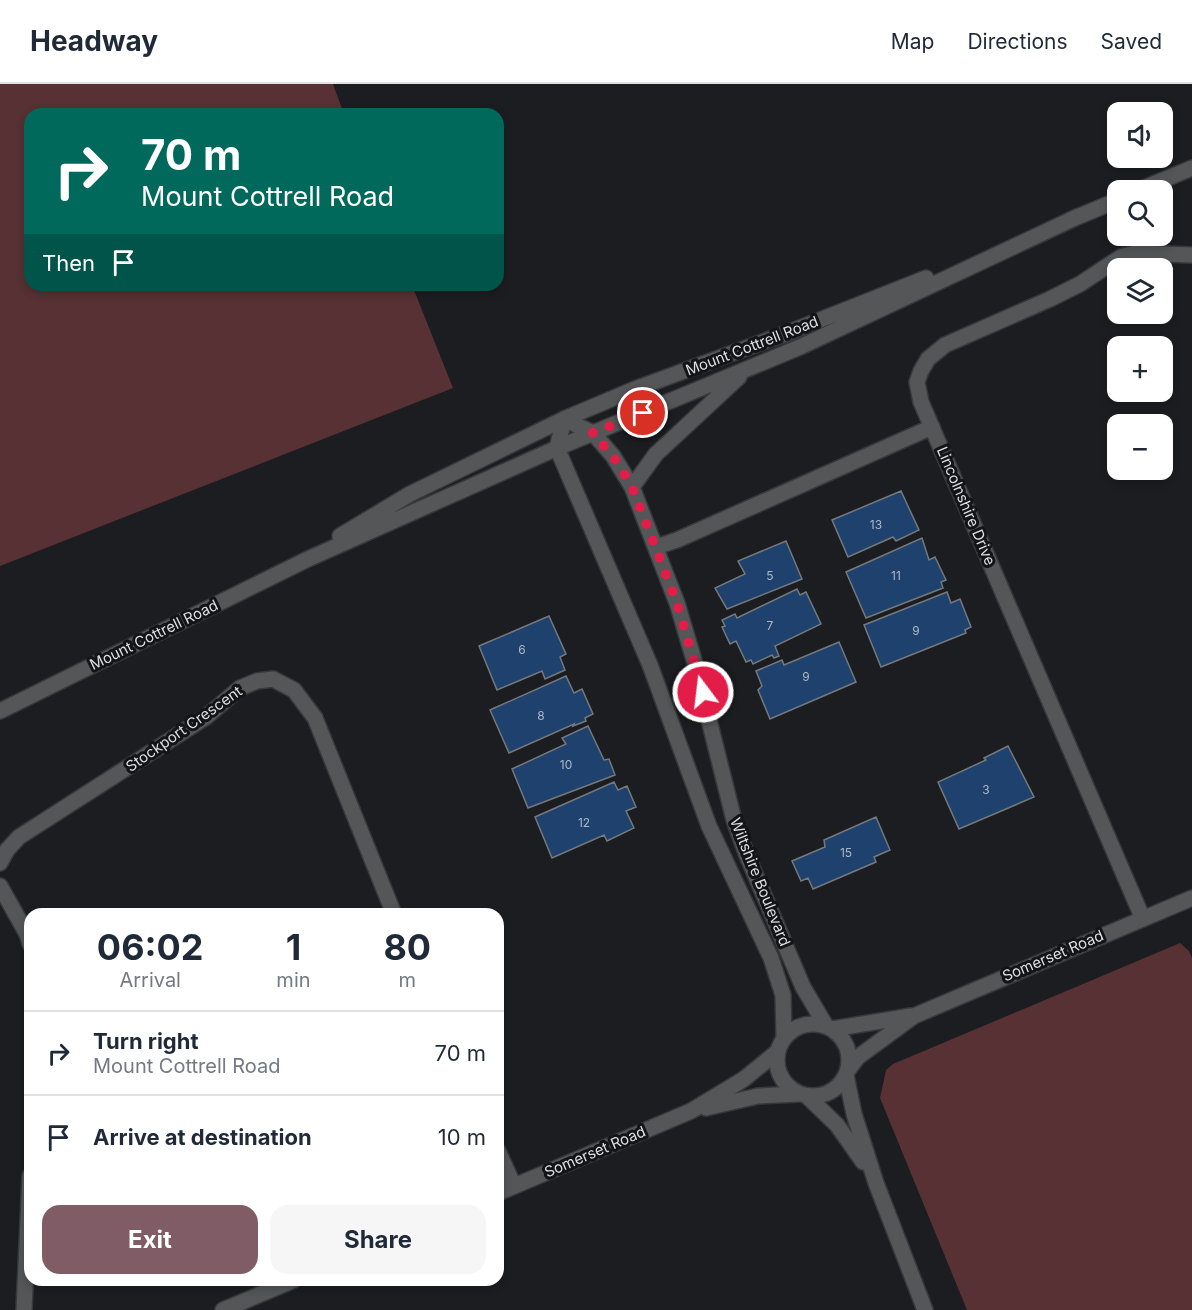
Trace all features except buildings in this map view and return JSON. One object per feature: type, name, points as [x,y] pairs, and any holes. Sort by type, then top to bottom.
[{"type":"street","points":[[1163,180],[1192,168]]},
{"type":"street","name":"Mount Cottrell Road","points":[[308,559],[336,539],[410,494],[564,419],[635,389],[787,333],[1107,205]]},
{"type":"street","name":"Mount Cottrell Road","points":[[0,711],[308,559],[557,448],[800,347],[1079,216]]},
{"type":"street","name":"Lincolnshire Drive","points":[[1143,919],[921,402],[917,382],[928,359],[945,345],[1080,284],[1120,257],[1135,253],[1192,255]]},
{"type":"street","points":[[632,487],[656,454],[747,369]]},
{"type":"street","points":[[557,448],[564,419],[592,433]]},
{"type":"street","points":[[656,547],[677,540],[932,427]]},
{"type":"street","name":"Wiltshire Boulevard","points":[[592,433],[613,456],[632,487],[656,547],[677,603],[694,660],[734,820],[803,987],[829,1027]]},
{"type":"street","name":"Wiltshire Boulevard","points":[[557,448],[593,527],[650,665],[709,826],[771,958],[783,995],[783,1038]]},
{"type":"street","name":"Stockport Crescent","points":[[0,863],[7,850],[19,837],[206,717],[240,688],[257,681],[273,679],[294,690],[315,718],[392,908]]},
{"type":"street","points":[[0,886],[24,929]]},
{"type":"street","name":"Somerset Road","points":[[847,1072],[858,1057],[914,1016],[1143,919],[1190,903]]},
{"type":"street","name":"Somerset Road","points":[[829,1027],[914,1016]]},
{"type":"street","points":[[876,1183],[837,1125],[783,1081],[776,1062],[777,1052],[783,1038],[792,1029],[803,1024],[814,1023],[829,1027],[845,1042],[848,1051],[847,1072],[854,1114],[876,1183],[925,1310]]},
{"type":"street","name":"Somerset Road","points":[[504,1190],[691,1112],[744,1079],[777,1052]]},
{"type":"street","points":[[803,1095],[830,1092],[847,1072]]},
{"type":"street","name":"Somerset Road","points":[[691,1112],[758,1096],[803,1095]]},
{"type":"street","points":[[504,1164],[514,1186]]},
{"type":"street","points":[[24,1310],[25,1286]]},
{"type":"street","points":[[223,1310],[280,1286]]},
{"type":"shaded area","points":[[0,84],[333,84],[342,108],[24,108],[24,291],[414,291],[453,388],[0,566]]},
{"type":"shaded area","points":[[1180,943],[1189,951],[1192,958],[1192,1310],[967,1310],[880,1098],[886,1070],[893,1064]]},
{"type":"route","points":[[643,413],[592,433],[613,456],[632,487],[677,603],[703,692]]}]
